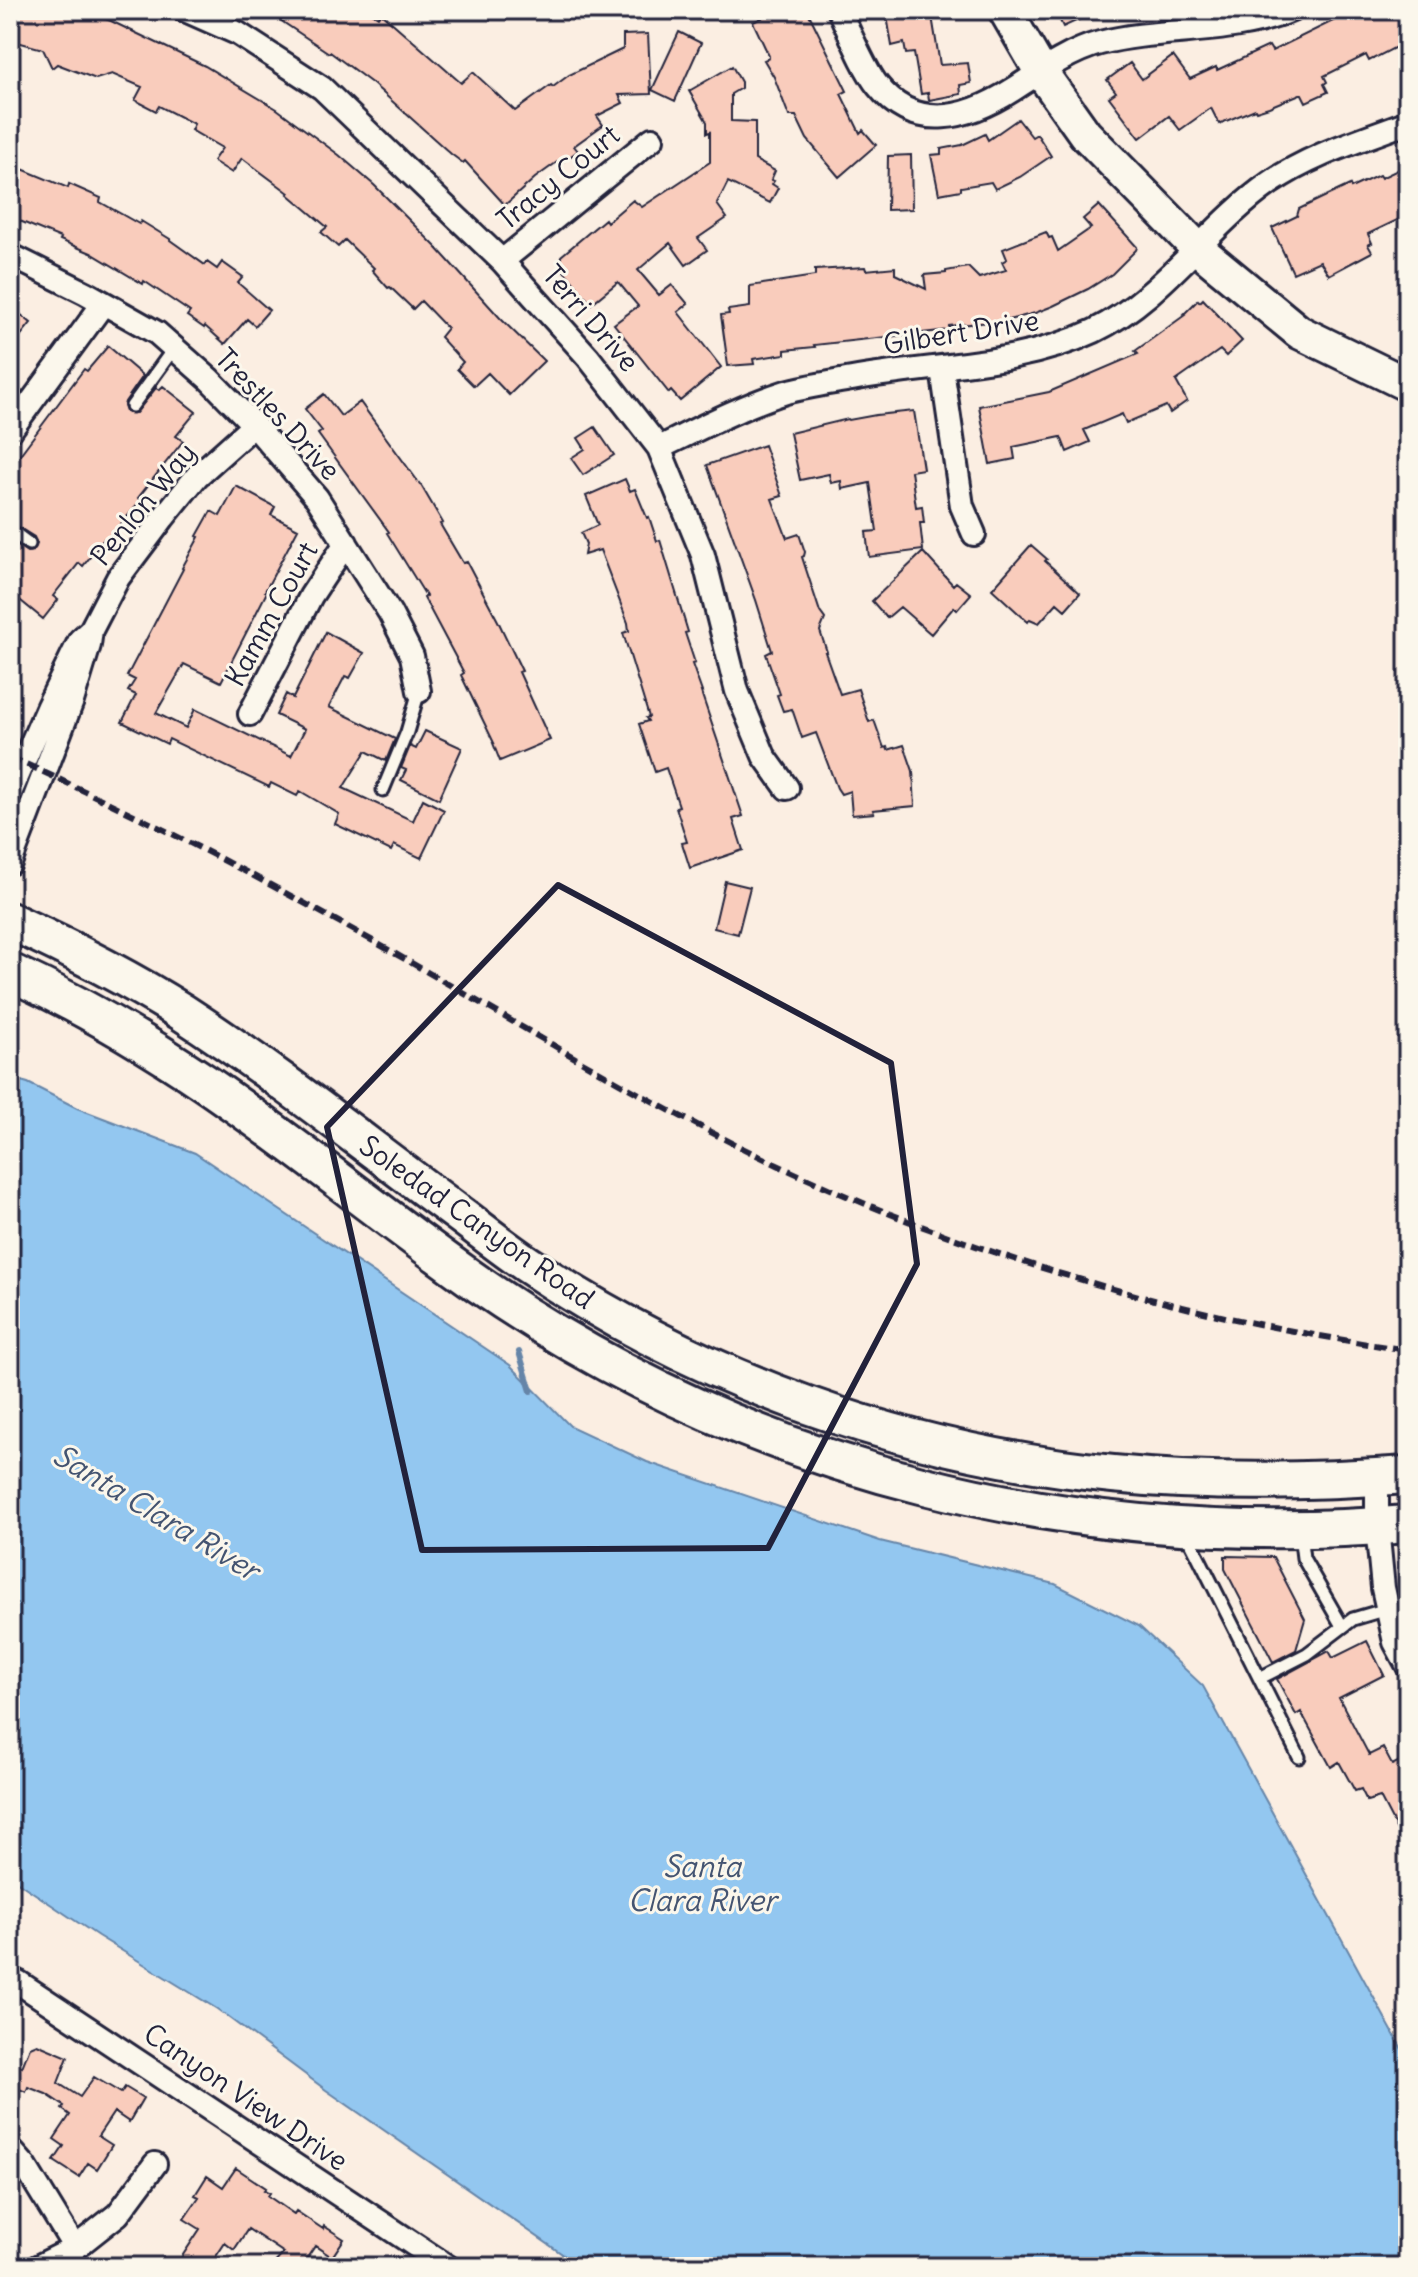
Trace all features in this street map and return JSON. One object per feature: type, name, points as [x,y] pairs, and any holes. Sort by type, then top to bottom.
[{"type":"main road","name":"Soledad Canyon Road","points":[[10,921],[118,975],[180,1011],[240,1051],[525,1263],[578,1296],[689,1356],[747,1381],[865,1424],[972,1452],[1049,1466],[1190,1480],[1392,1476]]},
{"type":"main road","name":"Soledad Canyon Road","points":[[10,972],[146,1044],[208,1085],[481,1285],[563,1338],[648,1385],[737,1425],[828,1459],[921,1486],[1017,1507],[1113,1521],[1183,1526],[1392,1526]]},
{"type":"street","name":"Terri Drive","points":[[185,10],[237,33],[322,88],[502,261],[588,357],[659,448],[703,555],[737,691],[764,756],[787,788]]},
{"type":"street","points":[[839,10],[876,84],[898,107],[926,117],[961,115],[996,101],[1041,72],[1095,44],[1134,35],[1252,23],[1292,10]]},
{"type":"street","points":[[1005,10],[1041,72],[1085,134],[1197,248],[1299,332],[1408,385]]},
{"type":"street","name":"Gilbert Drive","points":[[659,448],[728,415],[788,392],[855,378],[1019,357],[1097,330],[1136,305],[1270,183],[1319,155],[1408,122]]},
{"type":"street","name":"Tracy Court","points":[[502,261],[652,139]]},
{"type":"street","name":"Trestles Drive","points":[[10,255],[157,333],[209,379],[254,425],[317,498],[390,613],[412,656],[419,691]]},
{"type":"street","points":[[10,431],[103,304]]},
{"type":"street","points":[[942,369],[962,506],[974,534]]},
{"type":"street","name":"Penlon Way","points":[[91,630],[118,578],[163,518],[197,476],[254,425]]},
{"type":"street","name":"Kamm Court","points":[[250,714],[311,596],[346,543]]},
{"type":"street","points":[[10,793],[80,640],[91,630]]},
{"type":"street","points":[[10,863],[72,701],[91,630]]},
{"type":"street","points":[[1392,1476],[1392,1526],[1383,1588],[1395,1642],[1408,1666]]},
{"type":"street","name":"Canyon View Drive","points":[[10,1979],[448,2267]]},
{"type":"street","points":[[10,2149],[25,2166],[75,2248]]},
{"type":"street","points":[[37,2267],[75,2248],[118,2214],[155,2164]]},
{"type":"lane","points":[[132,406],[174,348]]},
{"type":"lane","points":[[10,530],[29,544]]},
{"type":"lane","points":[[383,790],[407,732],[419,691]]},
{"type":"lane","points":[[1183,1526],[1299,1757]]},
{"type":"lane","points":[[1300,1528],[1303,1558],[1342,1626]]},
{"type":"lane","points":[[1260,1678],[1307,1654],[1353,1619],[1387,1609]]},
{"type":"highlighted area","points":[[558,885],[891,1063],[917,1264],[768,1548],[422,1550],[327,1127]]},
{"type":"water","name":"Santa Clara River","points":[[10,1078],[28,1083],[77,1108],[195,1153],[510,1365],[570,1426],[647,1462],[880,1541],[1055,1584],[1139,1626],[1203,1686],[1408,2060],[1408,2267],[581,2267],[326,2090],[217,2009],[98,1936],[10,1877]]},
{"type":"building","points":[[10,10],[80,10],[111,21],[205,66],[277,109],[374,185],[544,361],[509,395],[488,373],[474,386],[457,369],[463,362],[440,337],[447,328],[421,301],[413,309],[388,288],[372,270],[374,268],[345,240],[338,247],[321,232],[327,227],[289,193],[242,158],[232,173],[213,161],[222,148],[191,130],[194,124],[159,106],[156,111],[135,100],[142,87],[112,74],[96,79],[57,64],[52,68],[43,49],[10,40]]},
{"type":"building","points":[[265,10],[367,10],[378,17],[381,13],[461,83],[473,72],[515,111],[551,85],[553,87],[569,75],[623,49],[623,35],[648,34],[651,94],[619,95],[623,103],[597,116],[603,125],[574,146],[578,151],[535,178],[505,205],[465,161],[463,163],[451,154],[373,84]]},
{"type":"building","points":[[758,10],[807,10],[847,91],[841,94],[860,133],[863,130],[876,145],[839,177],[807,139],[796,116],[789,116],[764,60],[769,56],[753,22],[762,18]]},
{"type":"building","points":[[886,10],[931,10],[940,65],[968,63],[971,83],[960,85],[961,94],[929,100],[928,93],[921,94],[914,53],[906,54],[904,43],[892,46]]},
{"type":"building","points":[[1055,10],[1100,10],[1063,27]]},
{"type":"building","points":[[1362,10],[1408,10],[1408,41],[1369,61],[1366,55],[1324,76],[1328,92],[1306,102],[1300,94],[1219,124],[1211,108],[1180,130],[1169,116],[1140,138],[1109,97],[1116,92],[1107,80],[1130,63],[1142,79],[1173,56],[1190,79],[1269,46],[1272,51],[1345,15],[1346,19]]},
{"type":"building","points":[[679,32],[701,43],[675,101],[652,90]]},
{"type":"building","points":[[732,66],[741,88],[731,94],[731,121],[755,122],[755,160],[775,171],[771,180],[778,188],[770,203],[728,182],[717,204],[727,218],[698,238],[707,250],[686,265],[670,243],[638,270],[659,295],[672,285],[688,304],[678,312],[721,367],[680,401],[671,391],[669,393],[614,324],[638,306],[618,282],[591,304],[560,266],[561,256],[633,200],[642,207],[710,162],[710,132],[707,133],[707,122],[689,91]]},
{"type":"building","points":[[1018,119],[1032,137],[1037,134],[1051,156],[995,189],[991,182],[939,194],[931,155],[941,154],[941,149],[962,145],[985,134],[988,140]]},
{"type":"building","points":[[911,155],[912,209],[887,210],[888,156]]},
{"type":"building","points":[[10,164],[101,198],[100,202],[139,224],[141,221],[205,265],[207,262],[217,269],[222,262],[243,277],[238,283],[269,310],[255,326],[247,319],[225,344],[205,326],[187,316],[190,312],[144,281],[143,284],[91,253],[10,217]]},
{"type":"building","points":[[1408,165],[1408,215],[1368,234],[1372,252],[1329,275],[1320,261],[1293,273],[1272,228],[1297,216],[1299,209],[1350,185],[1351,188],[1379,175],[1381,178]]},
{"type":"building","points":[[1099,205],[1137,247],[1136,250],[1112,274],[1053,306],[990,325],[990,322],[949,326],[949,330],[814,345],[753,359],[754,364],[728,366],[721,315],[729,314],[728,310],[750,307],[750,286],[815,276],[815,270],[865,267],[866,270],[895,267],[895,274],[926,289],[924,275],[968,267],[979,278],[1006,270],[1002,262],[1007,259],[1003,249],[1046,232],[1049,238],[1052,237],[1058,251],[1091,228],[1083,219]]},
{"type":"building","points":[[1203,299],[1242,341],[1226,356],[1220,350],[1176,381],[1187,401],[1170,413],[1166,406],[1126,423],[1122,414],[1084,430],[1090,442],[1067,452],[1061,437],[1013,447],[1015,459],[990,464],[979,406],[1049,392],[1138,354],[1135,351]]},
{"type":"building","points":[[10,306],[31,323],[10,349]]},
{"type":"building","points":[[108,346],[143,376],[125,402],[126,412],[136,413],[156,388],[159,390],[163,386],[196,412],[176,436],[183,441],[138,498],[141,501],[83,566],[79,563],[53,596],[58,600],[43,619],[10,592],[10,541],[27,552],[33,551],[37,544],[34,537],[10,522],[10,468],[84,369],[87,371]]},
{"type":"building","points":[[324,394],[341,416],[360,402],[422,487],[443,523],[440,524],[463,563],[467,562],[498,621],[550,740],[500,761],[461,675],[464,673],[424,598],[426,596],[389,532],[318,434],[322,431],[305,409]]},
{"type":"building","points":[[914,411],[923,469],[911,471],[916,507],[922,506],[923,550],[869,557],[866,532],[877,531],[870,483],[842,489],[841,481],[831,483],[829,474],[800,480],[790,433],[848,419]]},
{"type":"building","points":[[595,427],[614,455],[583,475],[571,458],[585,449],[578,438]]},
{"type":"building","points":[[764,445],[782,496],[772,499],[787,538],[799,534],[805,552],[802,557],[825,619],[820,631],[825,652],[840,694],[858,689],[869,722],[874,720],[884,748],[888,750],[904,745],[913,771],[915,806],[852,815],[850,791],[841,794],[837,788],[816,733],[802,738],[792,709],[783,711],[766,654],[772,651],[707,465]]},
{"type":"building","points":[[625,479],[630,491],[635,489],[657,541],[660,540],[688,632],[685,633],[695,663],[692,664],[743,816],[733,819],[743,850],[690,868],[682,843],[687,842],[676,807],[679,806],[666,768],[655,772],[639,724],[648,721],[646,718],[649,717],[623,633],[629,631],[628,623],[600,550],[584,555],[586,544],[581,533],[598,525],[586,496]]},
{"type":"building","points":[[236,486],[275,507],[271,515],[298,529],[221,682],[184,664],[156,713],[186,728],[195,709],[291,756],[305,729],[276,715],[286,694],[293,698],[326,632],[364,653],[350,678],[345,676],[329,707],[395,739],[386,761],[366,751],[343,788],[413,821],[423,799],[444,810],[421,858],[394,845],[391,851],[335,824],[339,814],[300,791],[297,796],[271,783],[269,787],[169,739],[167,744],[122,722],[136,695],[128,691],[135,680],[127,676],[211,511],[220,516]]},
{"type":"building","points":[[1031,545],[1080,593],[1065,610],[1057,603],[1039,623],[1030,619],[1028,622],[992,589]]},
{"type":"building","points":[[923,552],[953,585],[956,582],[971,594],[957,610],[954,607],[931,634],[900,607],[887,618],[872,601]]},
{"type":"building","points":[[425,731],[462,748],[439,799],[401,780],[406,770],[401,768],[410,746],[416,749]]},
{"type":"building","points":[[725,881],[750,887],[738,934],[714,928]]},
{"type":"building","points":[[1225,1556],[1273,1557],[1305,1619],[1296,1650],[1273,1662],[1225,1569]]},
{"type":"building","points":[[1367,1641],[1384,1675],[1339,1698],[1369,1755],[1383,1748],[1392,1765],[1408,1757],[1408,1851],[1380,1797],[1367,1801],[1361,1789],[1355,1791],[1339,1762],[1331,1767],[1301,1712],[1296,1715],[1277,1679],[1329,1651],[1333,1658]]},
{"type":"building","points":[[37,2044],[68,2057],[58,2083],[80,2097],[94,2077],[121,2093],[125,2087],[143,2098],[129,2122],[114,2112],[98,2136],[112,2145],[97,2169],[88,2163],[79,2177],[54,2161],[64,2146],[54,2139],[70,2115],[62,2109],[64,2106],[28,2087],[26,2092],[10,2085],[15,2063],[22,2067],[30,2047]]},
{"type":"building","points":[[236,2168],[266,2188],[264,2190],[270,2193],[268,2196],[294,2214],[296,2211],[344,2239],[332,2257],[315,2246],[301,2267],[271,2267],[284,2253],[248,2229],[234,2250],[225,2243],[209,2267],[175,2267],[200,2229],[184,2219],[199,2197],[195,2195],[207,2176],[223,2187]]},
{"type":"waterway","points":[[519,1352],[531,1391]]},
{"type":"railway","points":[[10,757],[243,870],[670,1111],[845,1195],[923,1227],[1081,1280],[1243,1321],[1408,1350]]}]
